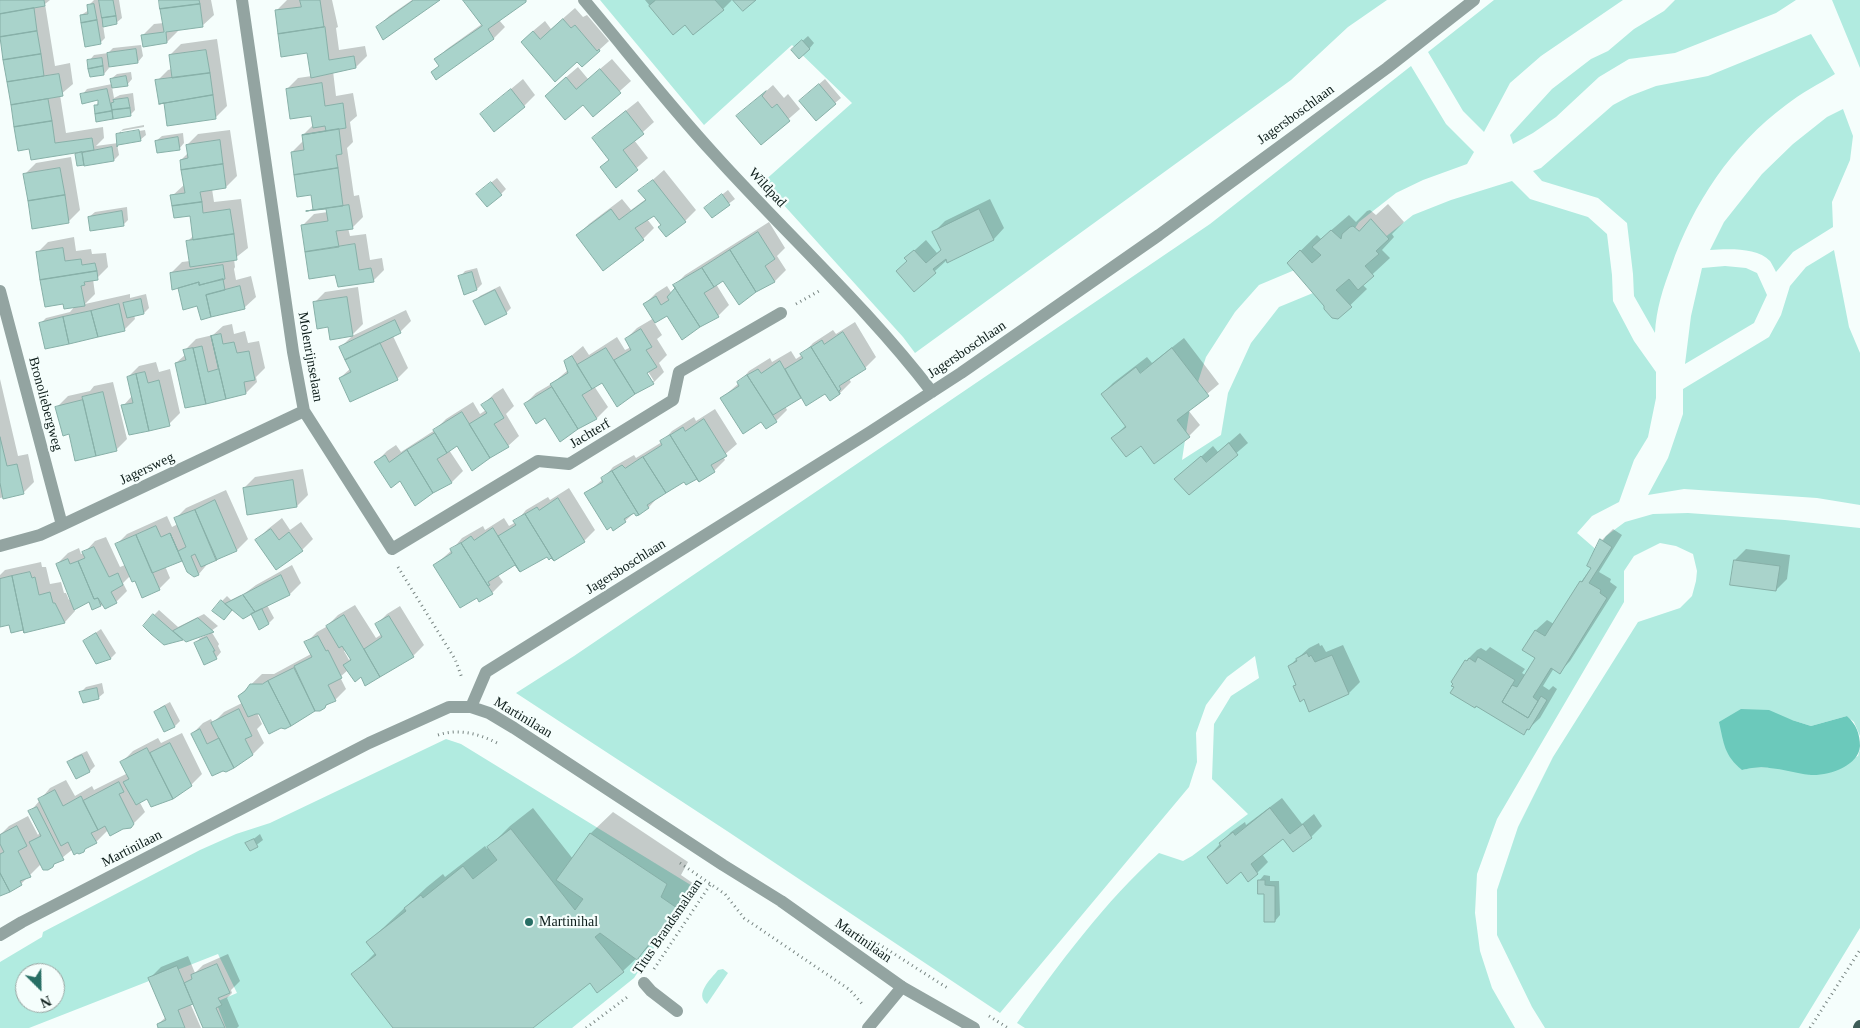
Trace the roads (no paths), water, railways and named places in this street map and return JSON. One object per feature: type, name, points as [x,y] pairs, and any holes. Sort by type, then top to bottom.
[{"type":"street","name":"Molenrijnselaan","points":[[242,0],[293,352],[304,411],[392,550]]},
{"type":"street","name":"Wildpad","points":[[584,0],[713,153],[913,367],[932,392]]},
{"type":"street","name":"Jagersboschlaan","points":[[471,707],[486,672],[932,392],[1159,235],[1387,68],[1474,0]]},
{"type":"street","name":"Bronoliebergweg","points":[[0,291],[62,525]]},
{"type":"street","name":"Jachterf","points":[[392,550],[538,461],[569,464],[673,400],[678,372],[781,313]]},
{"type":"street","name":"Jagersweg","points":[[0,546],[40,535],[304,411]]},
{"type":"street","name":"Martinilaan","points":[[0,935],[370,743],[449,707],[471,707],[489,713],[514,728],[781,901],[902,987],[974,1028]]},
{"type":"street","points":[[644,983],[651,991],[677,1011]]},
{"type":"street","points":[[868,1028],[902,987]]},
{"type":"place","name":"Martinihal","points":[[529,922]]}]
